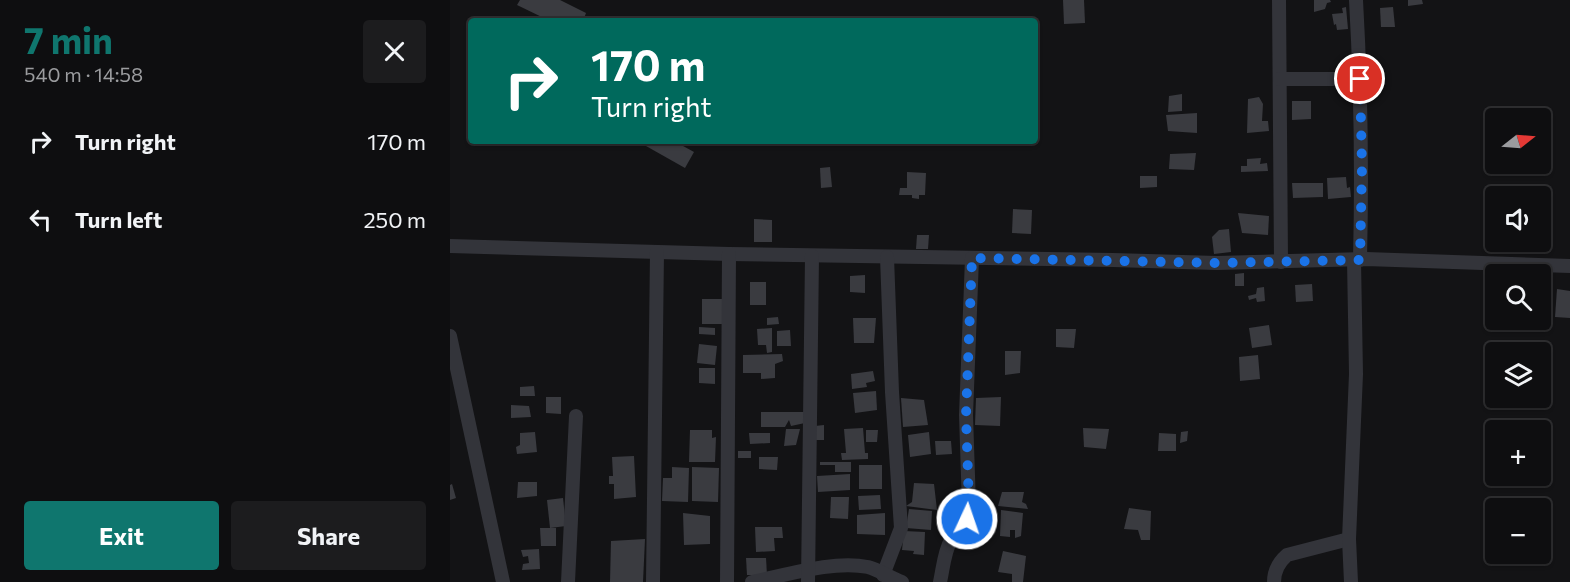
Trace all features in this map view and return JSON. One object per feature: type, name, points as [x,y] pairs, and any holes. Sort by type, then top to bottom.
[{"type":"street","points":[[1280,0],[1281,262]]},
{"type":"street","points":[[1351,582],[1349,539],[1362,167],[1356,0]]},
{"type":"street","points":[[1280,79],[1360,79]]},
{"type":"street","points":[[450,246],[812,256],[1217,263],[1357,260],[1570,266]]},
{"type":"street","points":[[653,582],[657,252]]},
{"type":"street","points":[[727,582],[729,254]]},
{"type":"street","points":[[809,576],[812,256]]},
{"type":"street","points":[[883,574],[901,528],[892,392],[887,257]]},
{"type":"street","points":[[940,582],[951,539],[967,519],[969,506],[966,415],[972,258]]},
{"type":"street","points":[[450,336],[503,582]]},
{"type":"street","points":[[568,582],[576,416]]},
{"type":"street","points":[[1274,582],[1274,575],[1280,562],[1287,555],[1349,539]]},
{"type":"street","points":[[752,582],[809,576],[838,565],[871,568],[902,582]]},
{"type":"building","points":[[520,0],[560,0],[586,13],[584,18],[544,18],[517,5]]},
{"type":"building","points":[[1063,0],[1084,0],[1085,23],[1064,24]]},
{"type":"building","points":[[1314,0],[1330,0],[1331,2],[1327,3],[1325,9],[1314,12]]},
{"type":"building","points":[[1408,0],[1422,0],[1423,4],[1408,6]]},
{"type":"building","points":[[1346,7],[1348,29],[1337,30],[1332,14],[1343,13],[1342,8]]},
{"type":"building","points":[[1393,7],[1395,27],[1381,27],[1380,8]]},
{"type":"building","points":[[1182,94],[1182,111],[1168,112],[1169,96]]},
{"type":"building","points":[[1259,97],[1263,104],[1262,121],[1268,121],[1269,131],[1247,133],[1248,99]]},
{"type":"building","points":[[1292,101],[1311,101],[1311,119],[1292,120]]},
{"type":"building","points":[[1197,113],[1197,133],[1168,131],[1166,115]]},
{"type":"building","points":[[647,144],[679,144],[694,152],[685,168],[646,146]]},
{"type":"building","points":[[1196,153],[1194,170],[1169,169],[1170,154]]},
{"type":"building","points":[[1261,158],[1260,164],[1267,163],[1268,171],[1241,172],[1241,166],[1247,166],[1247,159]]},
{"type":"building","points":[[830,167],[832,187],[821,188],[820,168]]},
{"type":"building","points":[[907,172],[926,173],[925,195],[919,195],[919,199],[912,198],[912,195],[899,195],[900,188],[907,188]]},
{"type":"building","points":[[1140,176],[1157,176],[1157,187],[1140,188]]},
{"type":"building","points":[[1346,177],[1351,197],[1328,199],[1327,178]]},
{"type":"building","points":[[1292,183],[1323,183],[1323,197],[1293,198]]},
{"type":"building","points":[[1013,209],[1032,210],[1031,234],[1012,233]]},
{"type":"building","points":[[1238,213],[1269,216],[1268,235],[1242,233]]},
{"type":"building","points":[[754,219],[772,220],[772,242],[754,242]]},
{"type":"building","points":[[1229,229],[1231,252],[1214,254],[1212,237],[1219,230]]},
{"type":"building","points":[[917,235],[929,235],[928,249],[916,249]]},
{"type":"building","points":[[1244,273],[1244,286],[1235,286],[1235,274]]},
{"type":"building","points":[[865,275],[865,293],[850,292],[850,276]]},
{"type":"building","points":[[750,282],[766,282],[766,305],[750,305]]},
{"type":"building","points":[[1312,284],[1313,301],[1296,302],[1295,285]]},
{"type":"building","points":[[1264,287],[1265,301],[1257,302],[1256,298],[1249,300],[1248,296],[1256,294],[1257,288]]},
{"type":"building","points":[[1557,289],[1570,291],[1570,318],[1555,317]]},
{"type":"building","points":[[702,299],[727,299],[726,324],[702,324]]},
{"type":"building","points":[[778,317],[779,324],[767,325],[767,318]]},
{"type":"building","points":[[853,318],[876,318],[874,343],[854,343]]},
{"type":"building","points":[[1269,325],[1272,345],[1252,348],[1249,328]]},
{"type":"building","points":[[699,327],[715,328],[715,335],[699,334]]},
{"type":"building","points":[[772,328],[772,352],[767,353],[766,345],[758,345],[757,329]]},
{"type":"building","points":[[1056,329],[1076,329],[1074,348],[1056,347]]},
{"type":"building","points":[[790,330],[791,346],[777,346],[777,331]]},
{"type":"building","points":[[699,344],[717,346],[715,365],[697,363]]},
{"type":"building","points":[[1005,351],[1021,351],[1020,373],[1005,375]]},
{"type":"building","points":[[782,354],[783,361],[775,364],[775,378],[761,379],[761,373],[743,373],[743,355]]},
{"type":"building","points":[[1258,355],[1260,379],[1240,381],[1239,357]]},
{"type":"building","points":[[699,368],[715,368],[715,384],[699,383]]},
{"type":"building","points":[[873,371],[875,381],[866,383],[867,387],[852,389],[851,374]]},
{"type":"building","points":[[534,386],[535,396],[520,396],[520,387]]},
{"type":"building","points":[[876,391],[877,410],[855,413],[853,393]]},
{"type":"building","points":[[546,397],[561,397],[561,414],[546,413]]},
{"type":"building","points":[[1001,397],[1000,426],[975,425],[976,398]]},
{"type":"building","points":[[901,398],[924,400],[928,425],[903,427]]},
{"type":"building","points":[[511,405],[529,406],[531,417],[511,418]]},
{"type":"building","points":[[761,412],[804,412],[805,423],[791,426],[789,420],[785,427],[761,427]]},
{"type":"building","points":[[824,425],[824,440],[815,440],[815,426]]},
{"type":"building","points":[[863,428],[865,453],[868,453],[868,459],[842,460],[841,453],[846,453],[844,429]]},
{"type":"building","points":[[1083,428],[1109,429],[1106,449],[1084,447]]},
{"type":"building","points":[[786,429],[800,429],[796,445],[784,446]]},
{"type":"building","points":[[690,430],[712,430],[712,438],[716,437],[715,462],[689,462]]},
{"type":"building","points":[[866,430],[878,430],[877,442],[866,442]]},
{"type":"building","points":[[1188,431],[1187,441],[1180,443],[1181,432]]},
{"type":"building","points":[[535,432],[537,452],[517,454],[516,447],[520,445],[520,433]]},
{"type":"building","points":[[929,432],[931,454],[910,457],[908,435]]},
{"type":"building","points":[[749,433],[770,433],[770,443],[750,444]]},
{"type":"building","points":[[1159,433],[1176,434],[1176,451],[1158,451]]},
{"type":"building","points":[[935,441],[951,441],[952,454],[936,455]]},
{"type":"building","points":[[738,451],[751,451],[751,458],[738,458]]},
{"type":"building","points":[[634,456],[636,497],[614,499],[614,484],[609,484],[609,476],[613,476],[612,457]]},
{"type":"building","points":[[759,457],[778,457],[777,470],[759,469]]},
{"type":"building","points":[[820,462],[851,462],[851,472],[835,472],[835,465],[820,465]]},
{"type":"building","points":[[859,465],[882,465],[882,489],[859,489]]},
{"type":"building","points":[[672,467],[689,468],[688,502],[662,501],[663,478],[672,478]]},
{"type":"building","points":[[692,467],[719,468],[718,502],[692,501]]},
{"type":"building","points":[[850,474],[850,490],[818,492],[817,476]]},
{"type":"building","points":[[518,482],[537,482],[537,496],[517,498]]},
{"type":"building","points":[[914,483],[934,484],[937,510],[906,506],[912,502]]},
{"type":"building","points":[[452,484],[456,498],[450,500],[450,485]]},
{"type":"building","points":[[1002,492],[1024,492],[1022,502],[1028,509],[998,506]]},
{"type":"building","points":[[880,495],[881,509],[859,510],[858,496]]},
{"type":"building","points":[[831,497],[849,497],[848,519],[830,518]]},
{"type":"building","points":[[563,498],[566,526],[550,528],[547,500]]},
{"type":"building","points":[[1129,508],[1151,511],[1150,540],[1141,540],[1138,530],[1124,529]]},
{"type":"building","points":[[909,509],[932,511],[931,530],[906,528]]},
{"type":"building","points":[[1001,510],[1023,513],[1021,536],[1015,538],[1015,530],[1010,530],[1010,537],[1000,536]]},
{"type":"building","points":[[683,513],[710,516],[710,544],[684,545]]},
{"type":"building","points":[[885,513],[885,535],[857,534],[857,515]]},
{"type":"building","points":[[755,527],[782,527],[783,538],[774,538],[775,551],[756,552]]},
{"type":"building","points":[[540,528],[556,528],[556,546],[541,546]]},
{"type":"building","points":[[904,531],[925,532],[924,555],[902,550]]},
{"type":"building","points":[[645,539],[643,582],[610,582],[611,541]]},
{"type":"building","points":[[539,549],[540,569],[522,570],[523,564],[529,563],[528,556],[523,557],[521,550]]},
{"type":"building","points":[[1003,551],[1026,556],[1023,582],[1012,582],[1012,574],[998,572]]},
{"type":"building","points":[[746,558],[766,558],[767,575],[747,575]]},
{"type":"route","points":[[967,519],[969,506],[966,415],[972,258],[1217,263],[1360,260],[1362,167],[1360,79]]}]
